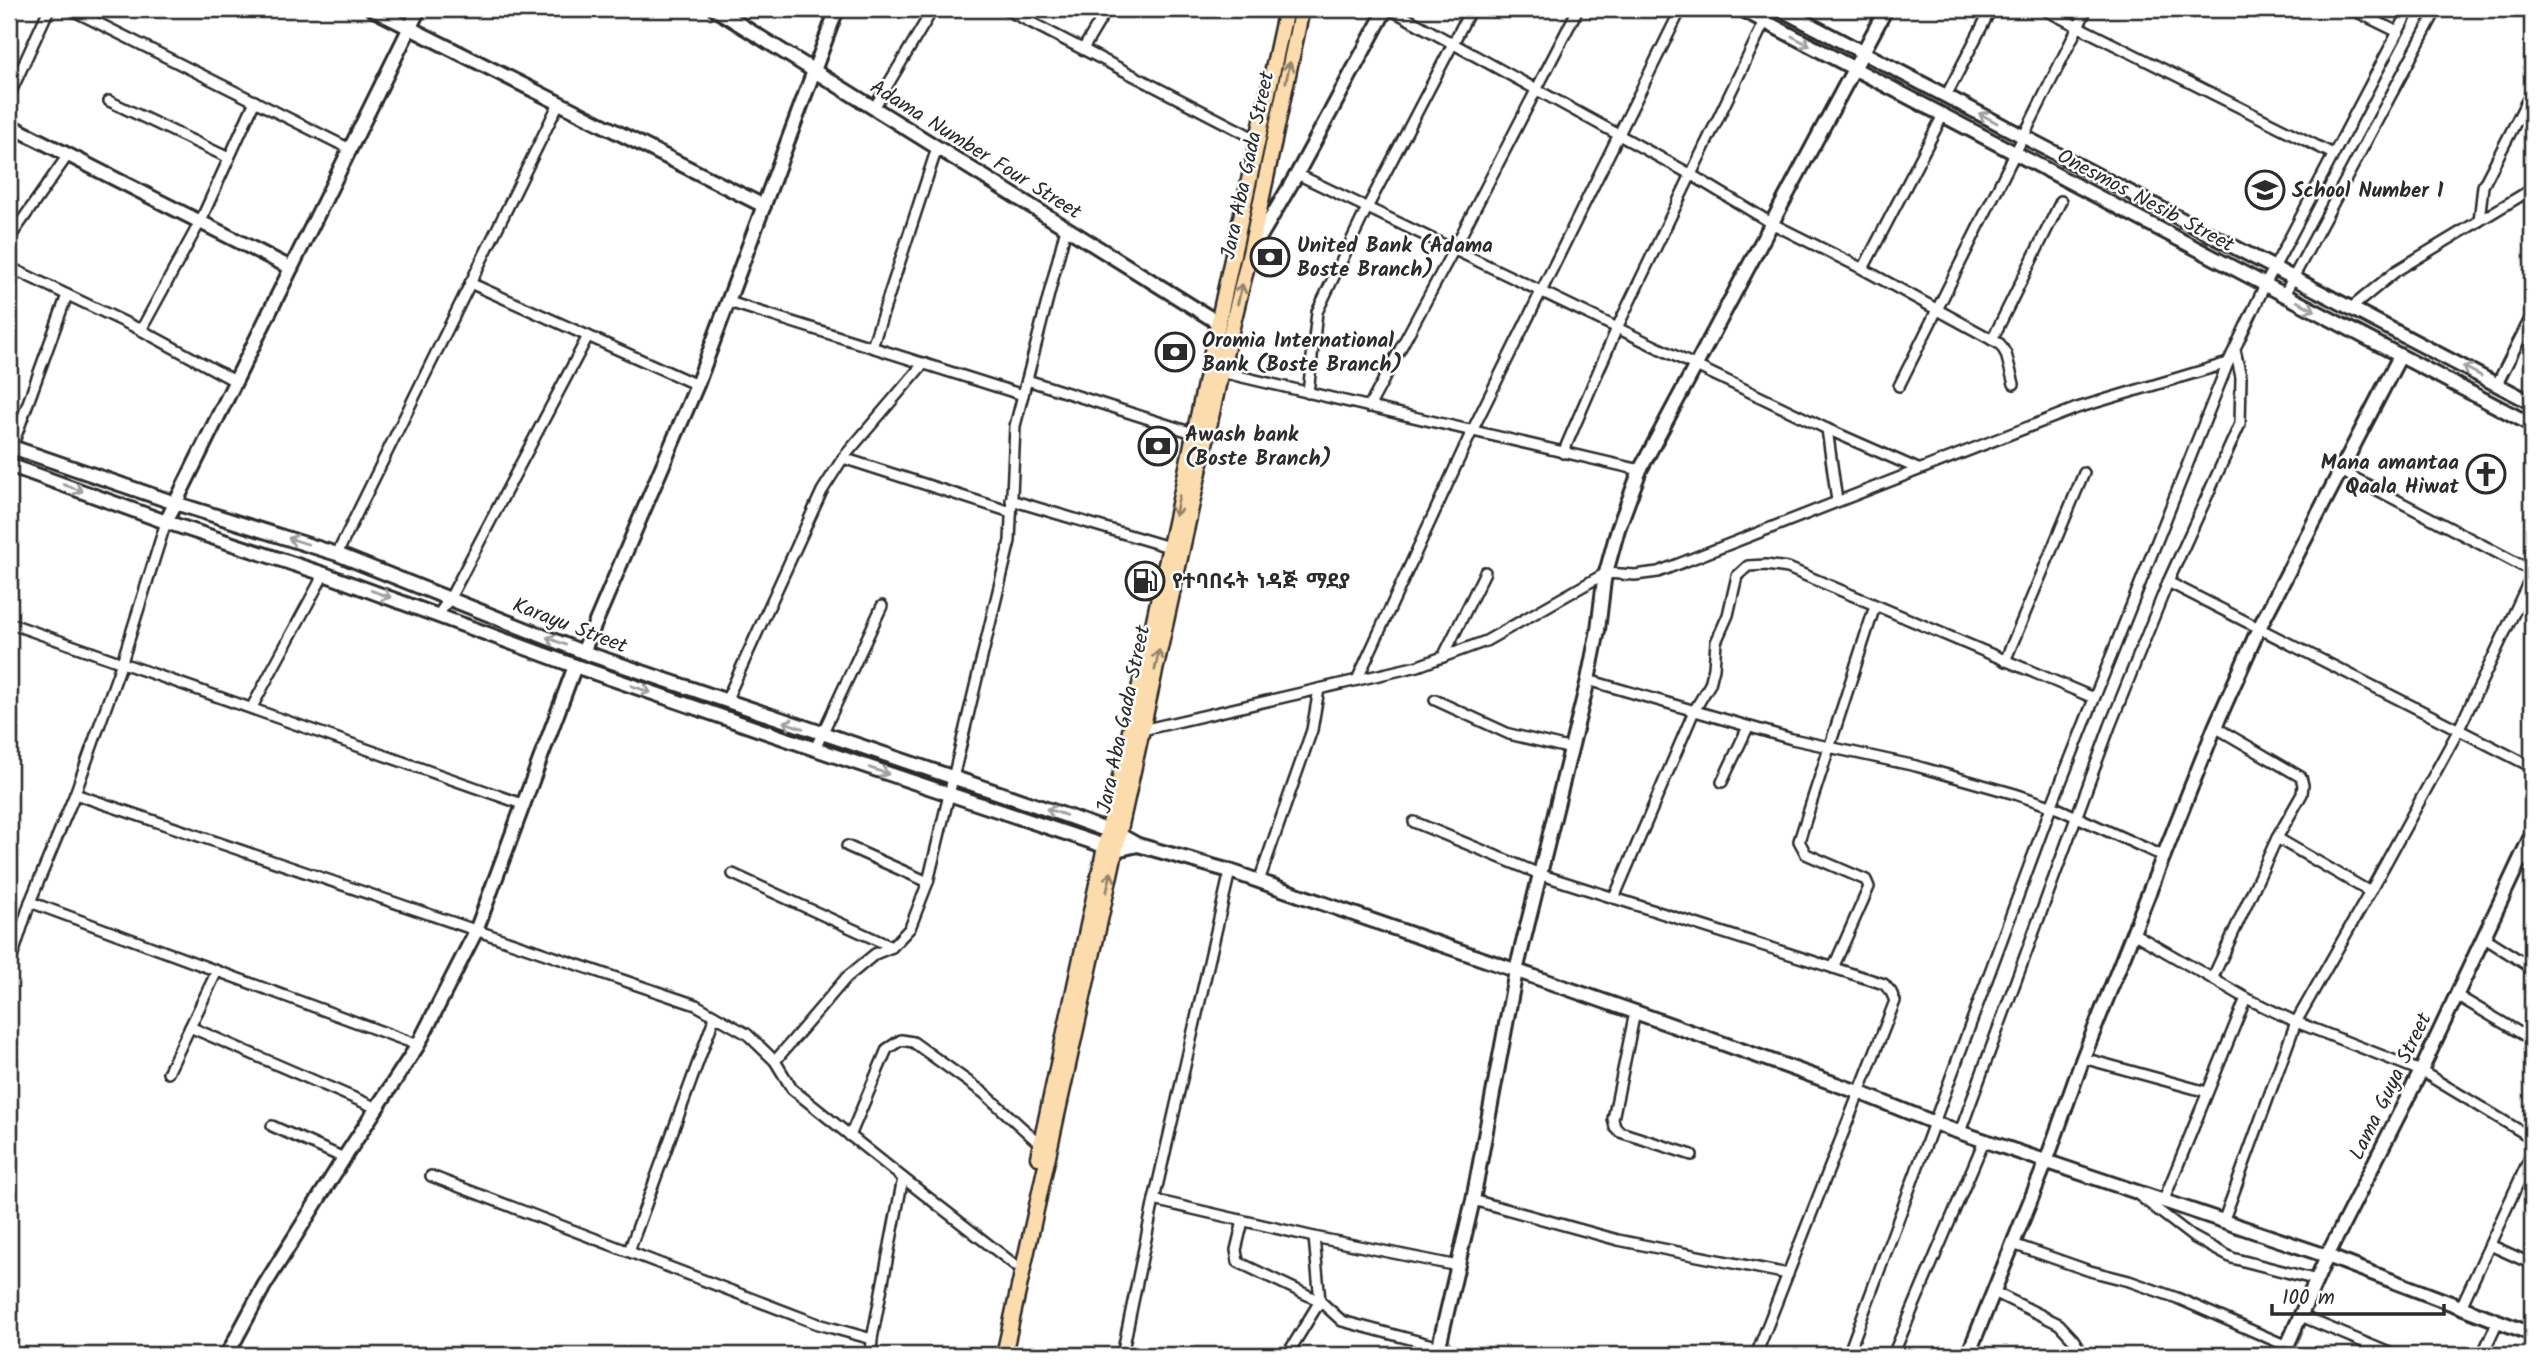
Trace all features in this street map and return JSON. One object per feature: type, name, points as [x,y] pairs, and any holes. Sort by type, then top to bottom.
[{"type":"main road","name":"Jara Aba Gada Street","points":[[1114,832],[1169,547],[1286,9]]},
{"type":"main road","name":"Jara Aba Gada Street","points":[[996,1355],[1041,1145],[1110,848],[1142,730],[1302,9]]},
{"type":"main road","name":"Jara Aba Gada Street","points":[[1004,1355],[1110,848]]},
{"type":"street","points":[[9,96],[49,9]]},
{"type":"street","points":[[70,9],[350,149]]},
{"type":"street","points":[[373,9],[764,206]]},
{"type":"street","points":[[9,967],[30,902],[75,794],[166,522],[419,9]]},
{"type":"street","name":"Adama Number Four Street","points":[[715,9],[1217,323]]},
{"type":"street","points":[[583,652],[697,385],[837,9]]},
{"type":"street","points":[[874,108],[933,9]]},
{"type":"street","points":[[1005,9],[1256,139]]},
{"type":"street","points":[[1083,49],[1107,9]]},
{"type":"street","points":[[1250,253],[1388,9],[1690,174],[1773,224],[2000,344],[2006,354],[2014,384]]},
{"type":"street","points":[[1308,393],[1317,312],[1367,208],[1471,9]]},
{"type":"street","points":[[1369,407],[1578,9]]},
{"type":"street","points":[[1357,680],[1472,431],[1681,9]]},
{"type":"street","name":"Onesmos Nesib Street","points":[[1741,9],[2532,425]]},
{"type":"street","name":"Onesmos Nesib Street","points":[[1780,9],[2532,403]]},
{"type":"street","points":[[1438,1351],[1474,1200],[1516,971],[1542,876],[1588,680],[1605,577],[1618,529],[1640,470],[1886,9]]},
{"type":"street","points":[[1946,96],[1991,9]]},
{"type":"street","points":[[2043,9],[2333,154]]},
{"type":"street","points":[[1899,386],[2087,9]]},
{"type":"street","points":[[2351,9],[2398,32]]},
{"type":"street","points":[[1848,1355],[2051,807],[2228,363],[2265,285],[2410,9]]},
{"type":"street","points":[[2284,295],[2437,9]]},
{"type":"street","points":[[1563,453],[1617,328],[1765,21]]},
{"type":"street","points":[[2479,221],[2483,186],[2532,92]]},
{"type":"street","points":[[109,101],[229,158]]},
{"type":"street","points":[[141,330],[200,222],[255,101]]},
{"type":"street","points":[[337,554],[559,103]]},
{"type":"street","points":[[1863,270],[1942,115]]},
{"type":"street","points":[[9,125],[291,268]]},
{"type":"street","points":[[872,347],[937,148]]},
{"type":"street","points":[[9,239],[68,155]]},
{"type":"street","points":[[1297,174],[1827,429],[1918,469]]},
{"type":"street","points":[[2351,308],[2396,271],[2532,189]]},
{"type":"street","points":[[1992,340],[2061,201]]},
{"type":"street","points":[[775,1061],[846,978],[876,954],[892,947],[910,928],[928,882],[947,794],[1010,541],[1015,426],[1066,228]]},
{"type":"street","points":[[9,267],[141,330],[235,381]]},
{"type":"street","points":[[470,283],[697,385]]},
{"type":"street","points":[[10,447],[66,295]]},
{"type":"street","points":[[729,302],[1023,395]]},
{"type":"street","points":[[2497,384],[2532,315]]},
{"type":"street","points":[[438,615],[450,598],[588,336]]},
{"type":"street","points":[[1960,1132],[2076,817],[2168,582],[2240,424],[2241,377],[2235,350]]},
{"type":"street","points":[[1968,1355],[2215,727],[2259,628],[2400,356]]},
{"type":"street","points":[[726,701],[822,491],[843,458],[924,363]]},
{"type":"street","points":[[1142,730],[1418,666],[1486,641],[1605,577],[1658,572],[2077,408],[2228,363]]},
{"type":"street","points":[[1221,372],[1640,470]]},
{"type":"street","points":[[1027,380],[1193,433]]},
{"type":"street","points":[[1827,429],[1837,501]]},
{"type":"street","name":"Karayu Street","points":[[10,447],[337,554],[583,652],[1114,832],[1138,845],[1230,871],[1635,1012],[1960,1132],[2327,1256],[2532,1334]]},
{"type":"street","points":[[843,458],[1011,512]]},
{"type":"street","name":"Karayu Street","points":[[9,465],[166,522],[324,574],[575,666],[1110,848]]},
{"type":"street","points":[[2223,1222],[2296,1022],[2458,731],[2532,573],[2341,471]]},
{"type":"street","points":[[2005,661],[2084,473]]},
{"type":"street","points":[[1011,500],[1169,547]]},
{"type":"street","points":[[1614,898],[1694,711],[1710,684],[1716,642],[1728,615],[1737,576],[1748,566],[1788,568],[2094,698]]},
{"type":"street","points":[[1443,657],[1485,572]]},
{"type":"street","points":[[252,707],[324,574]]},
{"type":"street","points":[[2168,582],[2532,767]]},
{"type":"street","points":[[815,749],[882,606]]},
{"type":"street","points":[[1833,968],[1869,887],[1866,880],[1806,854],[1799,841],[1875,606]]},
{"type":"street","points":[[9,623],[522,804]]},
{"type":"street","points":[[227,1355],[264,1286],[418,1045],[476,931],[575,666]]},
{"type":"street","points":[[1588,680],[1748,727],[1916,766],[2015,794],[2076,817],[2165,857]]},
{"type":"street","points":[[1259,881],[1312,730],[1319,689]]},
{"type":"street","points":[[1435,700],[1509,734],[1572,749]]},
{"type":"street","points":[[1722,782],[1748,727]]},
{"type":"street","points":[[2213,977],[2304,785],[2301,777],[2215,727]]},
{"type":"street","points":[[75,794],[696,1005],[747,1034],[775,1061],[792,1089],[1015,1265]]},
{"type":"street","points":[[1415,821],[1542,876],[1884,984],[1891,992],[1895,1001],[1857,1092],[1756,1355]]},
{"type":"street","name":"Lama Guya Street","points":[[2285,1351],[2327,1256],[2421,1071],[2483,937],[2527,861],[2532,834]]},
{"type":"street","points":[[2277,838],[2370,892]]},
{"type":"street","points":[[1110,848],[1138,845]]},
{"type":"street","points":[[847,846],[928,882]]},
{"type":"street","points":[[1122,1355],[1154,1200],[1230,871]]},
{"type":"street","points":[[733,874],[892,947]]},
{"type":"street","points":[[30,902],[418,1045]]},
{"type":"street","points":[[2133,933],[2246,998],[2296,1022],[2421,1071],[2532,1138]]},
{"type":"street","points":[[2483,937],[2532,968]]},
{"type":"street","points":[[168,1073],[217,971]]},
{"type":"street","points":[[2456,995],[2532,1040]]},
{"type":"street","points":[[2164,1202],[2246,998]]},
{"type":"street","points":[[1635,1012],[1613,1119],[1615,1127],[1620,1132],[1692,1155]]},
{"type":"street","points":[[629,1251],[715,1016]]},
{"type":"street","points":[[190,1027],[377,1108]]},
{"type":"street","points":[[850,1136],[887,1049],[901,1040],[914,1042],[984,1093],[1041,1145]]},
{"type":"street","points":[[2083,1058],[2207,1092]]},
{"type":"street","points":[[272,1126],[344,1158]]},
{"type":"street","points":[[1893,1355],[1984,1140]]},
{"type":"street","points":[[2461,1307],[2532,1153]]},
{"type":"street","points":[[431,1176],[818,1324],[872,1339]]},
{"type":"street","points":[[871,1355],[903,1178]]},
{"type":"street","points":[[2133,1191],[2193,1237],[2232,1258],[2317,1280]]},
{"type":"street","points":[[1154,1200],[1314,1237],[1458,1266]]},
{"type":"street","points":[[1474,1200],[1618,1240],[1788,1274]]},
{"type":"street","points":[[1243,1221],[1236,1250],[1238,1262],[1321,1301],[1342,1321],[1438,1351],[1470,1355]]},
{"type":"street","points":[[1287,1355],[1321,1301],[1314,1237]]},
{"type":"street","points":[[2013,1244],[2177,1298],[2285,1351]]},
{"type":"street","points":[[2490,1245],[2532,1264]]},
{"type":"street","points":[[1994,1292],[2059,1324],[2083,1355]]},
{"type":"street","points":[[2301,1316],[2394,1355]]},
{"type":"street","points":[[2482,1355],[2498,1321]]},
{"type":"place","name":"School Number 1","points":[[2265,190]]},
{"type":"place","name":"United Bank (Adama Boste Branch)","points":[[1270,257]]},
{"type":"place","name":"Oromia International Bank (Boste Branch)","points":[[1175,352]]},
{"type":"place","name":"Awash bank (Boste Branch)","points":[[1158,446]]},
{"type":"place","name":"Mana amantaa Qaala Hiwat","points":[[2486,474]]},
{"type":"place","name":"የተባበሩት ነዳጅ ማደያ","points":[[1145,581]]}]
